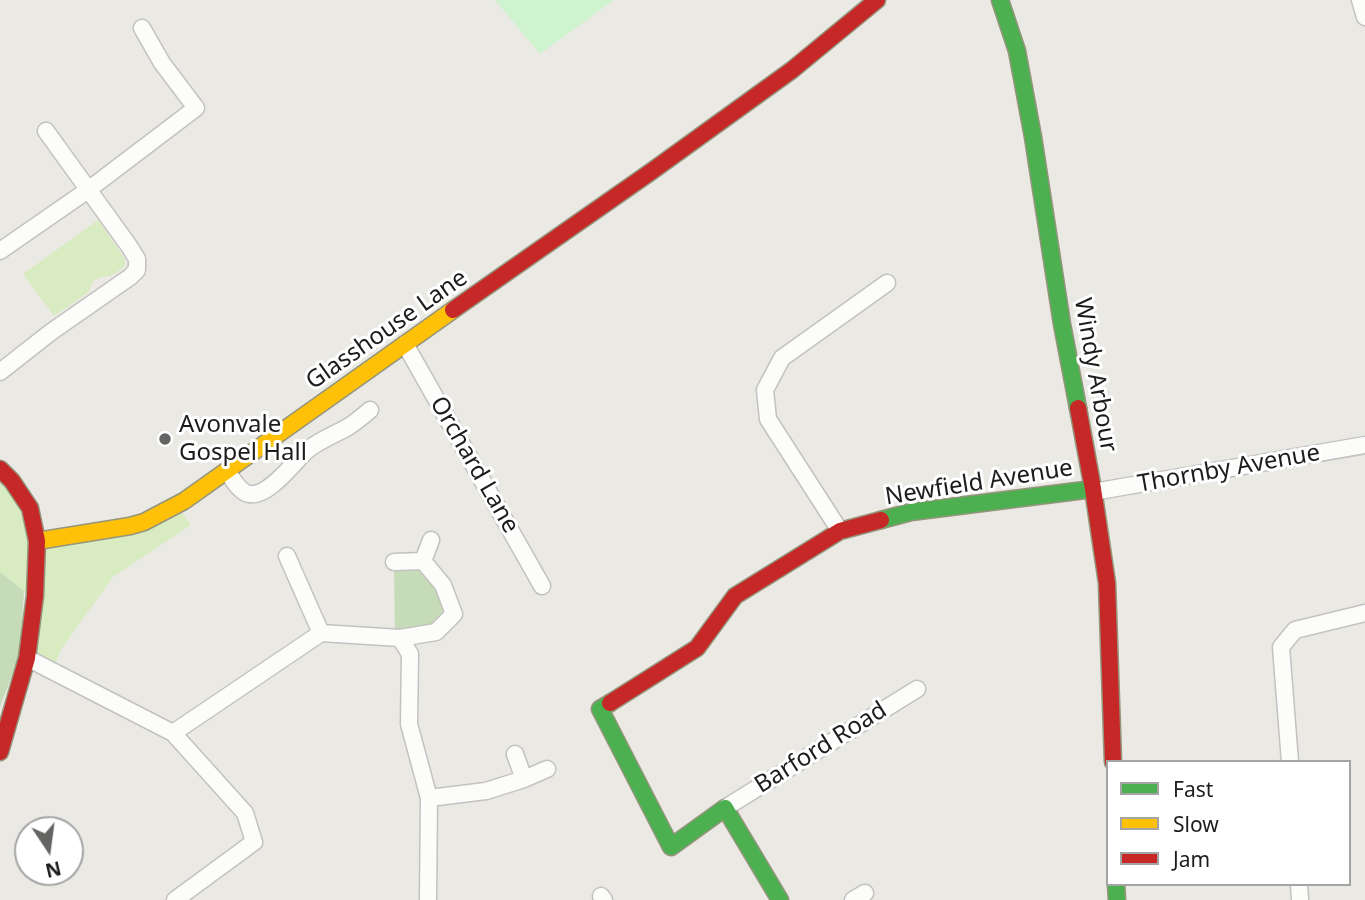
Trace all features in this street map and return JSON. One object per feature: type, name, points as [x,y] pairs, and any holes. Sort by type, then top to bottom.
[{"type":"street","name":"Glasshouse Lane","points":[[37,541],[130,526],[144,522],[184,501],[792,70],[877,0]]},
{"type":"street","name":"Windy Arbour","points":[[1000,0],[1019,63],[1093,491],[1108,594],[1113,760]]},
{"type":"street","points":[[1360,0],[1365,17]]},
{"type":"street","points":[[0,251],[88,190],[196,108],[162,63],[142,28]]},
{"type":"street","points":[[0,372],[137,270],[135,254],[46,131]]},
{"type":"street","points":[[840,531],[768,419],[765,390],[782,358],[887,283]]},
{"type":"street","name":"Orchard Lane","points":[[405,344],[542,586]]},
{"type":"street","points":[[227,471],[243,491],[258,494],[268,489],[307,450],[350,426],[370,410]]},
{"type":"street","name":"Thornby Avenue","points":[[1093,491],[1365,445]]},
{"type":"street","points":[[0,469],[12,481],[30,508],[37,541],[35,596],[27,658],[0,752]]},
{"type":"street","name":"Newfield Avenue","points":[[725,808],[671,847],[600,709],[697,648],[735,596],[840,531],[911,512],[1093,491]]},
{"type":"street","points":[[423,561],[431,540]]},
{"type":"street","points":[[286,556],[321,634]]},
{"type":"street","points":[[394,562],[423,561]]},
{"type":"street","points":[[173,733],[321,634],[400,638],[436,632],[454,614],[443,585],[423,561]]},
{"type":"street","points":[[1290,760],[1281,647],[1295,630],[1365,613]]},
{"type":"street","points":[[400,638],[410,654],[409,724],[429,798],[428,899]]},
{"type":"street","points":[[27,658],[173,733],[245,813],[254,842],[175,900]]},
{"type":"street","name":"Barford Road","points":[[725,808],[916,689]]},
{"type":"street","points":[[515,754],[524,779]]},
{"type":"street","points":[[429,798],[486,791],[547,769]]},
{"type":"street","points":[[725,808],[780,900]]},
{"type":"green space","points":[[495,0],[614,0],[540,54]]},
{"type":"green space","points":[[98,220],[125,259],[125,266],[113,275],[98,278],[92,283],[89,292],[54,316],[23,274]]},
{"type":"green space","points":[[0,480],[19,506],[26,529],[30,592],[24,591],[0,572]]},
{"type":"green space","points":[[177,506],[191,525],[113,577],[62,648],[52,671],[27,658],[37,541]]},
{"type":"green space","points":[[423,561],[454,614],[436,632],[395,638],[394,562]]},
{"type":"green space","points":[[0,572],[24,591],[20,654],[0,707]]},
{"type":"traffic: fast","points":[[1000,0],[1017,51],[1078,408]]},
{"type":"traffic: fast","points":[[881,520],[911,512],[1093,489]]},
{"type":"traffic: fast","points":[[610,703],[600,709],[671,847],[725,808],[780,900]]},
{"type":"traffic: fast","points":[[1116,886],[1117,900]]},
{"type":"traffic: slow","points":[[37,541],[130,526],[144,522],[184,501],[453,310]]},
{"type":"traffic: jam","points":[[453,310],[792,70],[877,0]]},
{"type":"traffic: jam","points":[[1078,408],[1107,583],[1113,760]]},
{"type":"traffic: jam","points":[[0,469],[12,481],[30,508],[37,541],[35,596],[27,658],[0,752]]},
{"type":"traffic: jam","points":[[610,703],[697,648],[735,596],[840,531],[881,520]]},
{"type":"place","name":"Avonvale Gospel Hall","points":[[165,439]]}]
